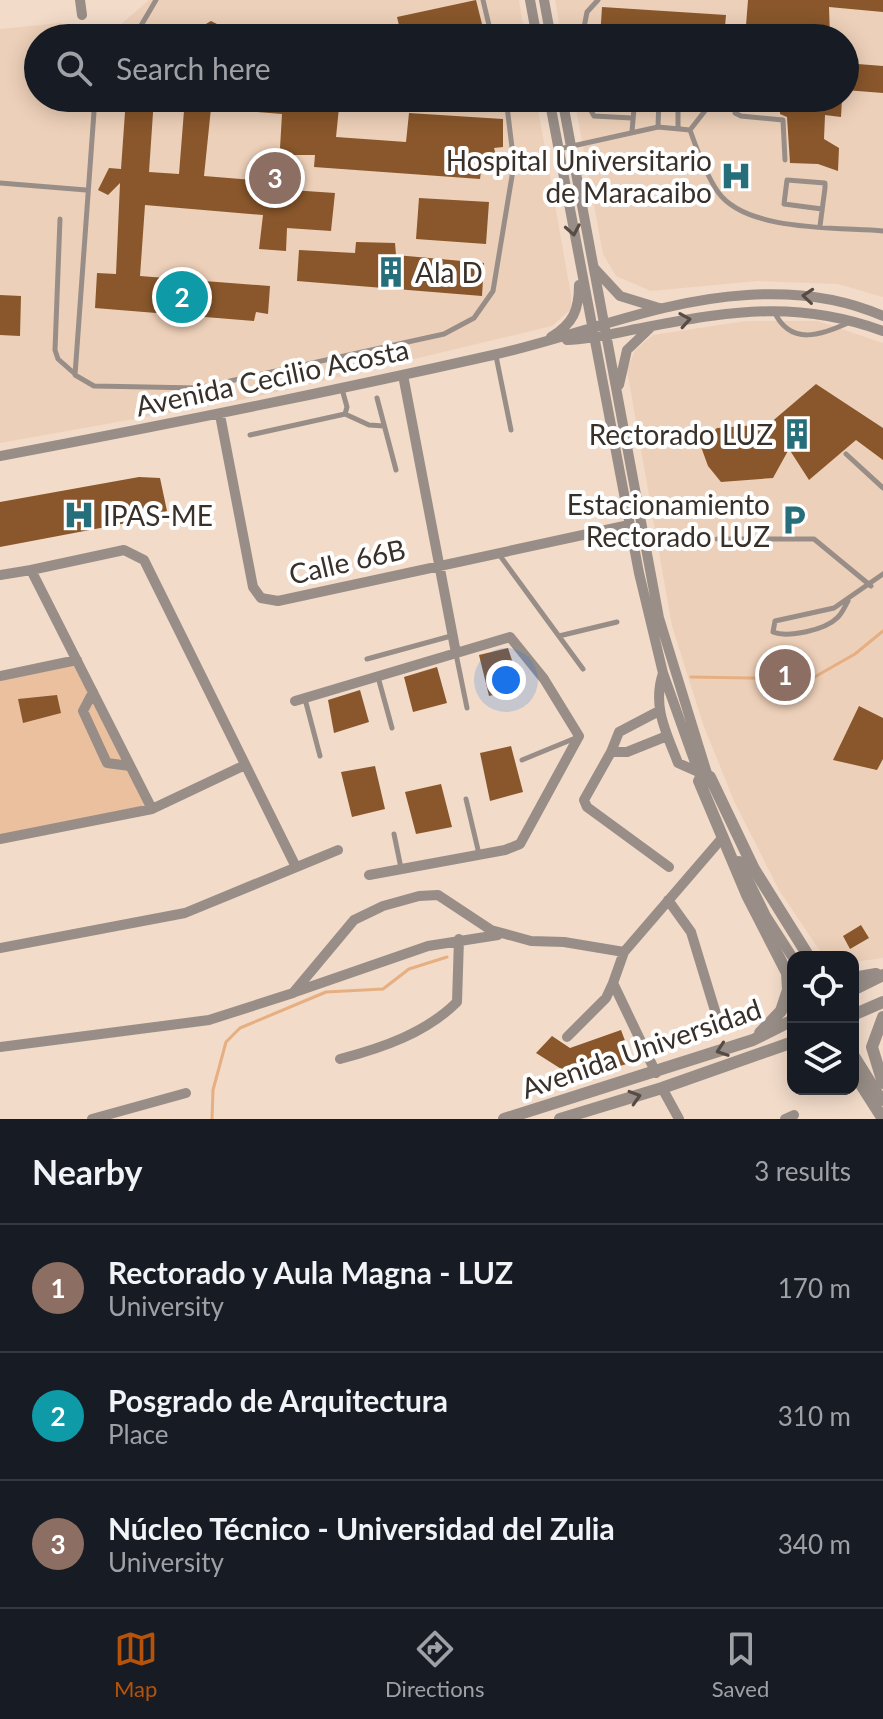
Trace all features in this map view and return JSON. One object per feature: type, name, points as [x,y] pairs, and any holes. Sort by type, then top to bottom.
[{"type":"street","points":[[80,0],[82,15]]},
{"type":"street","points":[[530,0],[534,24]]},
{"type":"street","points":[[544,0],[548,24]]},
{"type":"street","points":[[550,0],[550,24]]},
{"type":"street","points":[[551,112],[579,263],[617,395],[659,618],[691,726],[702,776],[745,875],[789,951]]},
{"type":"street","points":[[565,112],[593,266],[599,331],[629,525],[663,673],[723,837],[787,973],[788,990],[781,1011],[753,1040]]},
{"type":"street","points":[[548,342],[570,324],[576,313],[579,263]]},
{"type":"street","points":[[593,266],[620,296],[642,305],[665,308]]},
{"type":"street","name":"Avenida Cecilio Acosta","points":[[599,331],[665,308],[706,299],[788,294],[827,298],[883,316]]},
{"type":"street","name":"Avenida Cecilio Acosta","points":[[0,456],[220,415],[599,331],[773,310],[840,315],[883,331]]},
{"type":"street","points":[[617,395],[627,350],[652,326]]},
{"type":"street","points":[[403,375],[456,653]]},
{"type":"street","name":"Calle 66B","points":[[220,415],[253,587],[261,598],[278,601],[629,525]]},
{"type":"street","points":[[0,575],[124,550],[144,560],[296,867]]},
{"type":"street","points":[[31,570],[152,809]]},
{"type":"street","points":[[300,700],[500,638],[516,641],[579,736],[520,844],[479,855],[369,875]]},
{"type":"street","points":[[0,676],[77,660]]},
{"type":"street","points":[[663,673],[657,691],[659,711],[678,763],[702,776],[754,869],[805,951]]},
{"type":"street","points":[[93,692],[83,711],[104,759],[112,764],[130,766]]},
{"type":"street","points":[[659,711],[619,732],[611,752],[586,792],[587,807],[669,867]]},
{"type":"street","points":[[611,752],[627,752],[667,736]]},
{"type":"street","points":[[1,837],[152,809],[245,765]]},
{"type":"street","points":[[567,1037],[606,998],[624,952],[723,837]]},
{"type":"street","points":[[0,948],[185,913],[338,850]]},
{"type":"street","points":[[293,993],[354,920],[395,903],[438,895],[491,930],[531,941],[564,942],[624,952]]},
{"type":"street","points":[[668,900],[691,932],[720,1027]]},
{"type":"street","points":[[0,1047],[209,1020],[428,946],[506,934]]},
{"type":"street","points":[[340,1059],[373,1050],[419,1030],[457,1002],[459,939]]},
{"type":"street","points":[[859,977],[883,974]]},
{"type":"street","points":[[859,987],[883,974]]},
{"type":"street","points":[[613,983],[656,1073]]},
{"type":"street","points":[[859,1012],[883,1002]]},
{"type":"street","points":[[883,1017],[872,1047],[883,1083]]},
{"type":"street","name":"Avenida Universidad","points":[[504,1119],[656,1073],[753,1040],[787,1023]]},
{"type":"street","name":"Avenida Universidad","points":[[560,1119],[662,1088],[787,1044]]},
{"type":"street","points":[[756,1055],[787,1051]]},
{"type":"street","points":[[859,1062],[883,1101]]},
{"type":"street","points":[[859,1081],[883,1119]]},
{"type":"street","points":[[662,1088],[679,1119]]},
{"type":"street","points":[[92,1119],[186,1093]]},
{"type":"lane","points":[[142,24],[156,0]]},
{"type":"lane","points":[[483,0],[489,24]]},
{"type":"lane","points":[[585,24],[587,12],[598,0]]},
{"type":"lane","points":[[75,375],[94,112]]},
{"type":"lane","points":[[60,219],[55,350],[58,359],[75,375],[94,386],[198,388],[444,334],[474,318],[493,291],[514,164],[508,112]]},
{"type":"lane","points":[[592,112],[594,116],[632,118]]},
{"type":"lane","points":[[632,131],[633,112]]},
{"type":"lane","points":[[658,127],[659,112]]},
{"type":"lane","points":[[678,112],[678,129]]},
{"type":"lane","points":[[690,130],[704,112]]},
{"type":"lane","points":[[735,112],[741,116],[783,120],[785,160]]},
{"type":"lane","points":[[558,149],[658,127],[690,130]]},
{"type":"lane","points":[[690,130],[718,193],[735,208],[760,220],[883,231]]},
{"type":"lane","points":[[820,226],[822,209],[825,183],[787,180],[784,204],[822,209]]},
{"type":"lane","points":[[0,183],[86,190]]},
{"type":"lane","points":[[773,310],[785,328],[812,336],[854,320]]},
{"type":"lane","points":[[496,355],[511,430]]},
{"type":"lane","points":[[342,389],[345,414]]},
{"type":"lane","points":[[377,398],[396,470]]},
{"type":"lane","points":[[250,435],[345,414],[369,425],[384,426]]},
{"type":"lane","points":[[846,454],[883,488]]},
{"type":"lane","points":[[717,539],[814,539],[871,586]]},
{"type":"lane","points":[[498,552],[583,669]]},
{"type":"lane","points":[[848,601],[837,619],[823,626],[780,634],[773,632],[775,621],[814,615],[848,601],[883,574]]},
{"type":"lane","points":[[559,636],[617,622]]},
{"type":"lane","points":[[367,659],[452,636]]},
{"type":"lane","points":[[456,653],[467,708]]},
{"type":"lane","points":[[378,676],[392,728]]},
{"type":"lane","points":[[300,700],[320,756]]},
{"type":"lane","points":[[522,760],[579,736]]},
{"type":"lane","points":[[466,799],[479,855]]},
{"type":"lane","points":[[394,834],[401,869]]},
{"type":"shaded area","points":[[149,0],[519,0],[523,24],[121,24]]},
{"type":"shaded area","name":"Hospital Universitario de Maracaibo","points":[[555,0],[883,0],[883,297],[838,284],[758,281],[651,291],[616,276],[603,254],[577,112],[859,112],[859,24],[559,24]]},
{"type":"shaded area","points":[[24,27],[24,112],[538,112],[571,309],[552,326],[251,398],[0,443],[0,29]]},
{"type":"shaded area","points":[[746,321],[818,321],[883,343],[883,958],[859,961],[859,951],[820,951],[779,890],[734,801],[703,724],[672,626],[627,370],[635,350],[653,335]]},
{"type":"shaded area","points":[[76,663],[149,808],[0,836],[0,678]]},
{"type":"building","points":[[476,0],[482,24],[399,24],[397,17]]},
{"type":"building","points":[[748,0],[883,0],[883,12],[829,7],[830,24],[746,24]]},
{"type":"building","points":[[602,7],[726,15],[725,24],[601,24]]},
{"type":"building","points":[[859,64],[883,66],[883,93],[859,91]]},
{"type":"building","points":[[125,112],[153,112],[149,172],[179,174],[184,112],[211,112],[204,176],[278,182],[282,114],[258,112],[339,112],[336,137],[406,142],[409,113],[503,119],[503,147],[494,148],[499,167],[481,171],[480,179],[314,167],[315,155],[293,155],[291,190],[335,193],[331,231],[287,228],[286,251],[259,249],[263,215],[145,205],[140,276],[270,286],[268,314],[256,312],[254,321],[95,308],[97,273],[116,274],[120,183],[108,195],[98,190],[109,168],[121,169]]},
{"type":"building","points":[[841,112],[841,117],[825,115],[824,139],[839,148],[838,171],[818,164],[790,163],[787,117],[780,114]]},
{"type":"building","points":[[419,198],[489,202],[486,244],[416,239]]},
{"type":"building","name":"Ala D","points":[[356,242],[395,243],[396,255],[484,263],[482,296],[297,281],[299,250],[355,253]]},
{"type":"building","points":[[0,295],[21,296],[20,336],[0,335]]},
{"type":"building","name":"Rectorado LUZ","points":[[816,384],[883,428],[883,460],[856,440],[809,480],[789,449],[773,478],[721,482],[708,466],[700,444],[717,428],[769,424]]},
{"type":"building","name":"IPAS-ME","points":[[139,477],[160,478],[167,511],[148,519],[0,547],[0,502]]},
{"type":"building","points":[[508,648],[521,688],[489,696],[479,655]]},
{"type":"building","points":[[437,667],[447,703],[413,712],[404,677]]},
{"type":"building","points":[[360,690],[369,722],[334,733],[328,700]]},
{"type":"building","points":[[57,695],[61,713],[23,723],[18,699]]},
{"type":"building","points":[[859,706],[883,718],[883,759],[877,770],[833,760]]},
{"type":"building","points":[[511,746],[523,792],[490,801],[480,753]]},
{"type":"building","points":[[375,766],[385,809],[352,817],[341,772]]},
{"type":"building","points":[[441,784],[452,827],[416,834],[405,792]]},
{"type":"building","points":[[861,925],[869,938],[850,949],[843,936]]},
{"type":"building","points":[[621,1030],[633,1062],[577,1079],[536,1053],[552,1036],[570,1048]]},
{"type":"waterway","points":[[691,677],[811,679],[855,654],[883,631]]},
{"type":"waterway","points":[[212,1119],[213,1090],[226,1042],[240,1028],[326,992],[383,989],[409,969],[447,957]]},
{"type":"place","name":"Hospital Universitario de Maracaibo","points":[[736,176]]},
{"type":"place","name":"Núcleo Técnico - Universidad del Zulia","points":[[275,178]]},
{"type":"place","name":"Ala D","points":[[391,272]]},
{"type":"place","name":"Posgrado de Arquitectura","points":[[182,297]]},
{"type":"place","name":"Rectorado LUZ","points":[[797,434]]},
{"type":"place","name":"IPAS-ME","points":[[79,515]]},
{"type":"place","name":"Estacionamiento Rectorado LUZ","points":[[794,520]]},
{"type":"place","name":"Rectorado y Aula Magna - LUZ","points":[[785,675]]}]
